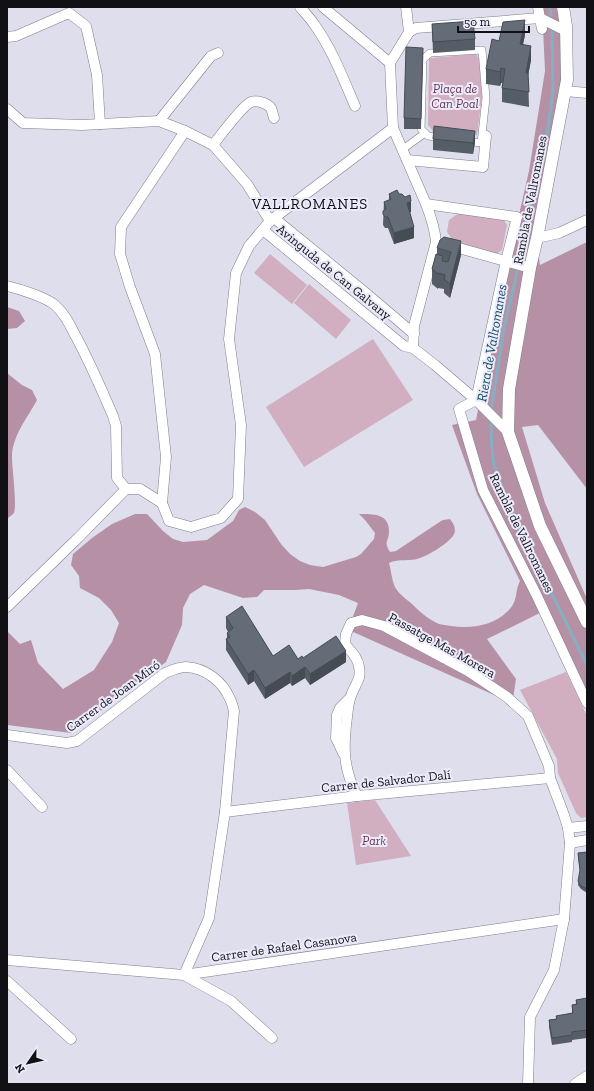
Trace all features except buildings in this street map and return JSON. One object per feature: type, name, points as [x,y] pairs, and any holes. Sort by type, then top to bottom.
[{"type":"street","points":[[300,7],[313,22],[325,41],[356,106]]},
{"type":"street","points":[[324,7],[390,63]]},
{"type":"street","points":[[406,7],[409,32]]},
{"type":"street","points":[[538,7],[542,29]]},
{"type":"street","name":"Rambla de Vallromanes","points":[[564,7],[567,80],[530,268],[509,389],[508,432],[540,526],[587,622]]},
{"type":"street","points":[[7,37],[16,36],[70,10],[86,26],[97,75],[100,124]]},
{"type":"street","points":[[414,348],[414,326],[436,242],[434,224],[393,128],[390,63],[409,32],[416,28],[540,18],[566,31]]},
{"type":"street","points":[[482,50],[486,98],[481,142],[428,136],[425,133],[421,130],[423,59],[430,53],[482,50]]},
{"type":"street","points":[[159,121],[211,56],[218,53]]},
{"type":"street","points":[[565,91],[587,93]]},
{"type":"street","points":[[213,145],[237,115],[246,105],[251,102],[263,103],[271,108],[274,118]]},
{"type":"street","name":"Avinguda de Can Galvany","points":[[7,109],[23,123],[82,125],[159,121],[185,131],[213,145],[247,184],[272,219],[367,294],[414,334]]},
{"type":"street","points":[[272,219],[393,128]]},
{"type":"street","points":[[185,131],[121,227],[120,254],[130,288],[155,354],[166,457],[162,503],[169,521],[190,527],[221,518],[238,499],[241,425],[229,339],[236,273],[249,246],[263,230]]},
{"type":"street","points":[[403,149],[425,133]]},
{"type":"street","points":[[407,160],[483,167],[486,136]]},
{"type":"street","name":"Rambla de Vallromanes","points":[[426,204],[517,217],[476,400],[460,409],[483,490],[536,594],[587,703]]},
{"type":"street","name":"Avinguda de Can Galvany","points":[[272,219],[263,230],[404,346],[414,348],[476,400],[508,432]]},
{"type":"street","points":[[537,238],[559,234],[587,220]]},
{"type":"street","points":[[436,242],[530,268]]},
{"type":"street","points":[[7,286],[43,298],[54,304],[63,313],[83,350],[113,416],[116,426],[117,478],[126,489]]},
{"type":"street","points":[[7,607],[126,489],[140,489],[162,503]]},
{"type":"street","name":"Passatge Mas Morera","points":[[357,796],[345,764],[345,734],[350,698],[360,678],[356,656],[345,644],[346,634],[351,623],[362,620],[384,626],[468,671],[507,697],[528,716],[550,766],[550,778]]},
{"type":"street","name":"Carrer de Joan Miró","points":[[7,735],[72,743],[77,741],[165,672],[177,668],[193,668],[210,675],[223,688],[230,699],[234,711],[225,812]]},
{"type":"street","points":[[7,770],[42,807]]},
{"type":"street","points":[[528,1084],[530,1017],[554,970],[564,919],[570,843],[564,815],[550,778]]},
{"type":"street","name":"Carrer de Salvador Dalí","points":[[225,812],[357,796],[550,778]]},
{"type":"street","points":[[225,812],[209,918],[184,975],[231,1001],[272,1038]]},
{"type":"street","points":[[568,828],[587,826]]},
{"type":"street","points":[[570,843],[587,840]]},
{"type":"street","name":"Carrer de Rafael Casanova","points":[[7,960],[184,975],[564,919]]},
{"type":"street","points":[[7,981],[71,1039]]},
{"type":"street","points":[[575,1084],[587,1076]]},
{"type":"green space","name":"Plaça de Can Poal","points":[[476,54],[479,59],[482,97],[477,135],[474,136],[433,131],[428,125],[429,59]]},
{"type":"green space","points":[[459,213],[503,219],[507,225],[502,250],[496,254],[455,243],[447,232],[449,220]]},
{"type":"green space","points":[[270,254],[307,285],[292,304],[254,273]]},
{"type":"green space","points":[[309,284],[351,320],[336,339],[294,303]]},
{"type":"green space","points":[[373,339],[413,400],[304,467],[266,407]]},
{"type":"green space","points":[[566,672],[587,716],[587,817],[581,818],[576,813],[558,773],[557,759],[520,690]]},
{"type":"green space","name":"Park","points":[[375,800],[411,856],[356,865],[347,803]]},
{"type":"shaded area","points":[[542,7],[568,7],[571,22],[538,251],[540,265],[587,242],[587,489],[538,425],[522,427],[545,503],[587,599],[587,695],[546,610],[487,639],[516,679],[512,705],[503,699],[351,631],[352,619],[358,603],[339,595],[309,589],[264,590],[257,597],[243,598],[204,585],[190,594],[183,608],[182,625],[166,662],[71,733],[7,725],[7,631],[20,644],[31,640],[38,663],[63,689],[94,670],[112,642],[119,623],[111,610],[99,598],[80,588],[79,576],[71,565],[73,554],[112,524],[135,514],[147,514],[173,539],[183,542],[207,540],[233,521],[239,510],[245,507],[255,512],[265,520],[281,544],[290,554],[300,561],[310,565],[323,567],[356,557],[361,554],[374,539],[375,533],[359,514],[379,516],[386,521],[389,531],[387,546],[390,552],[396,551],[443,520],[450,519],[453,523],[455,532],[453,536],[442,546],[420,558],[389,563],[393,582],[397,590],[425,616],[442,625],[458,627],[473,627],[495,620],[508,611],[514,603],[520,581],[477,494],[452,425],[476,420],[502,289],[529,171],[545,71]]},
{"type":"shaded area","points":[[7,307],[19,311],[25,321],[17,328],[7,329]]},
{"type":"shaded area","points":[[7,373],[22,385],[32,390],[37,400],[21,427],[13,449],[12,457],[15,508],[14,513],[7,519]]},
{"type":"waterway","name":"Riera de Vallromanes","points":[[550,7],[551,21]]},
{"type":"waterway","name":"Riera de Vallromanes","points":[[491,411],[504,328],[516,277],[534,184],[545,147],[553,92],[552,27]]},
{"type":"waterway","name":"Riera de Vallromanes","points":[[491,418],[494,462],[504,494],[587,665]]},
{"type":"district","name":"VALLROMANES","points":[[310,204]]}]
